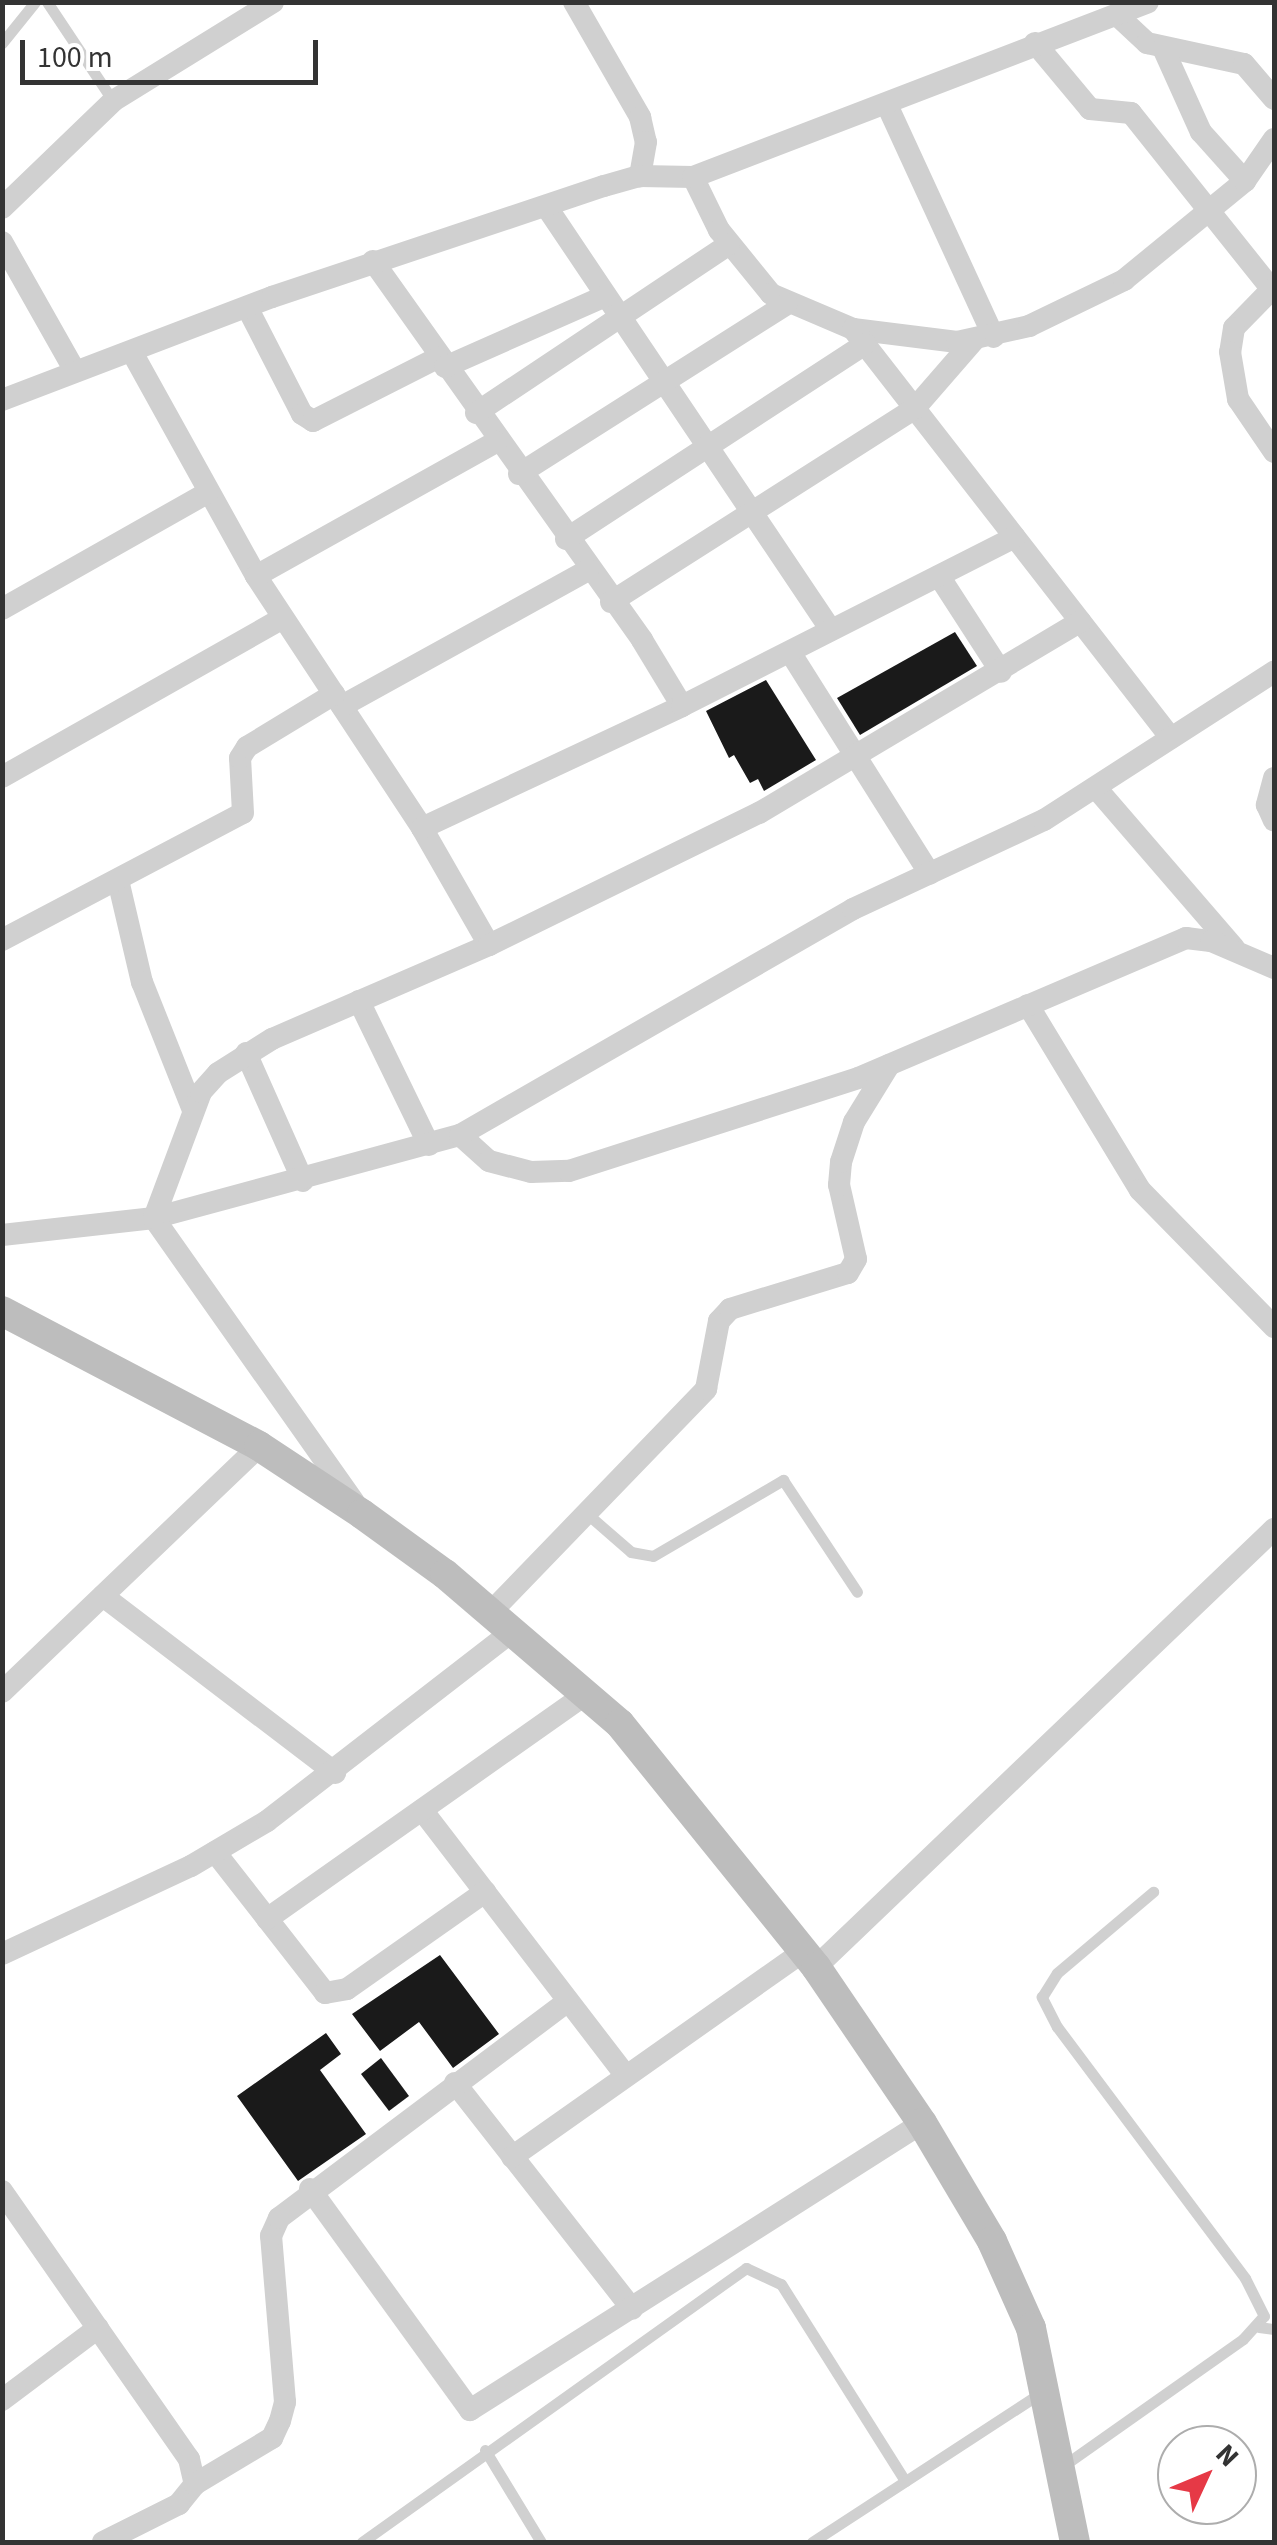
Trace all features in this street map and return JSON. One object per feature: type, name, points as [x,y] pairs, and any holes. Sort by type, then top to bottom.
[{"type":"street","points":[[2,208],[114,101],[273,2]]},
{"type":"street","points":[[574,2],[640,117],[646,142],[640,176]]},
{"type":"street","points":[[2,400],[374,262],[548,209],[640,176],[692,177],[888,108],[1036,43],[1148,2]]},
{"type":"street","points":[[1118,16],[1132,34],[1163,48],[1244,64],[1274,98]]},
{"type":"street","points":[[1036,43],[1090,110],[1131,114],[1274,290],[1234,328],[1230,352],[1238,398],[1274,452]]},
{"type":"street","points":[[1163,48],[1200,132],[1245,182]]},
{"type":"street","points":[[888,108],[984,338]]},
{"type":"street","points":[[611,602],[915,408],[984,338],[1124,280],[1245,182],[1274,138]]},
{"type":"street","points":[[692,177],[729,244],[771,294],[788,304],[859,336],[984,338]]},
{"type":"street","points":[[548,209],[664,387],[831,630]]},
{"type":"street","points":[[2,242],[76,371]]},
{"type":"street","points":[[476,412],[729,244]]},
{"type":"street","points":[[374,262],[682,706]]},
{"type":"street","points":[[247,307],[302,414],[313,420],[605,296]]},
{"type":"street","points":[[519,474],[664,387],[788,304]]},
{"type":"street","points":[[859,336],[1171,738]]},
{"type":"street","points":[[566,539],[707,450],[859,336]]},
{"type":"street","points":[[133,354],[206,493],[281,619],[422,828],[489,945]]},
{"type":"street","points":[[256,576],[496,442]]},
{"type":"street","points":[[2,609],[206,493]]},
{"type":"street","points":[[422,828],[682,706],[1015,537]]},
{"type":"street","points":[[2,940],[243,813],[240,758],[247,747],[588,570]]},
{"type":"street","points":[[939,576],[1001,672]]},
{"type":"street","points":[[2,777],[281,619]]},
{"type":"street","points":[[154,1218],[193,1110],[218,1072],[246,1052],[489,945],[759,813],[1080,622]]},
{"type":"street","points":[[790,652],[859,754],[930,874]]},
{"type":"street","points":[[2,1234],[154,1218],[303,1181],[460,1134],[854,909],[1044,820],[1274,672]]},
{"type":"street","points":[[1274,778],[1266,806],[1274,820]]},
{"type":"street","points":[[1096,788],[1236,952]]},
{"type":"street","points":[[118,880],[142,982],[193,1110]]},
{"type":"street","points":[[460,1134],[489,1161],[531,1172],[569,1171],[889,1065],[1186,938],[1274,968]]},
{"type":"street","points":[[360,1001],[429,1145]]},
{"type":"street","points":[[1028,1005],[1140,1190],[1274,1327]]},
{"type":"street","points":[[246,1052],[303,1181]]},
{"type":"street","points":[[2,1954],[215,1852],[335,1773],[502,1621],[585,1512],[706,1389],[719,1321],[730,1309],[848,1273],[856,1259],[840,1185],[841,1162],[854,1122],[889,1065]]},
{"type":"street","points":[[154,1218],[362,1514]]},
{"type":"street","points":[[2,1311],[259,1446],[362,1514],[502,1621],[620,1724],[810,1959],[922,2123],[992,2241],[1030,2328],[1075,2542]]},
{"type":"street","points":[[2,1692],[259,1446]]},
{"type":"street","points":[[512,2157],[626,2076],[810,1959],[1274,1529]]},
{"type":"street","points":[[103,1596],[335,1773]]},
{"type":"street","points":[[267,1920],[586,1694]]},
{"type":"street","points":[[422,1810],[626,2076]]},
{"type":"street","points":[[215,1852],[314,1984],[336,1994],[485,1892]]},
{"type":"street","points":[[103,2542],[179,2504],[195,2484],[272,2438],[285,2402],[271,2236],[310,2189],[568,2001]]},
{"type":"street","points":[[455,2084],[632,2309]]},
{"type":"street","points":[[310,2189],[470,2410],[922,2123]]},
{"type":"street","points":[[2,2191],[10,2218],[98,2328],[189,2459],[195,2484]]},
{"type":"street","points":[[2,2400],[98,2328]]},
{"type":"lane","points":[[2,43],[35,2]]},
{"type":"lane","points":[[46,2],[114,101]]},
{"type":"lane","points":[[585,1512],[631,1552],[653,1556],[783,1480],[857,1592]]},
{"type":"lane","points":[[1060,2469],[1258,2328],[1264,2316],[1245,2278],[1057,2027],[1042,1997],[1058,1972],[1153,1892]]},
{"type":"lane","points":[[362,2542],[485,2450],[746,2268],[781,2284],[905,2480]]},
{"type":"lane","points":[[1258,2328],[1274,2329]]},
{"type":"lane","points":[[812,2542],[1046,2390]]},
{"type":"lane","points":[[485,2450],[541,2542]]},
{"type":"building","points":[[955,632],[977,666],[860,735],[837,698]]},
{"type":"building","points":[[766,680],[816,760],[764,791],[758,779],[750,783],[734,755],[729,758],[706,711]]},
{"type":"building","points":[[440,1955],[499,2034],[453,2068],[419,2022],[380,2051],[352,2014]]},
{"type":"building","points":[[326,2033],[341,2054],[320,2070],[366,2134],[298,2181],[237,2096]]},
{"type":"building","points":[[381,2058],[409,2096],[389,2111],[361,2074]]}]
